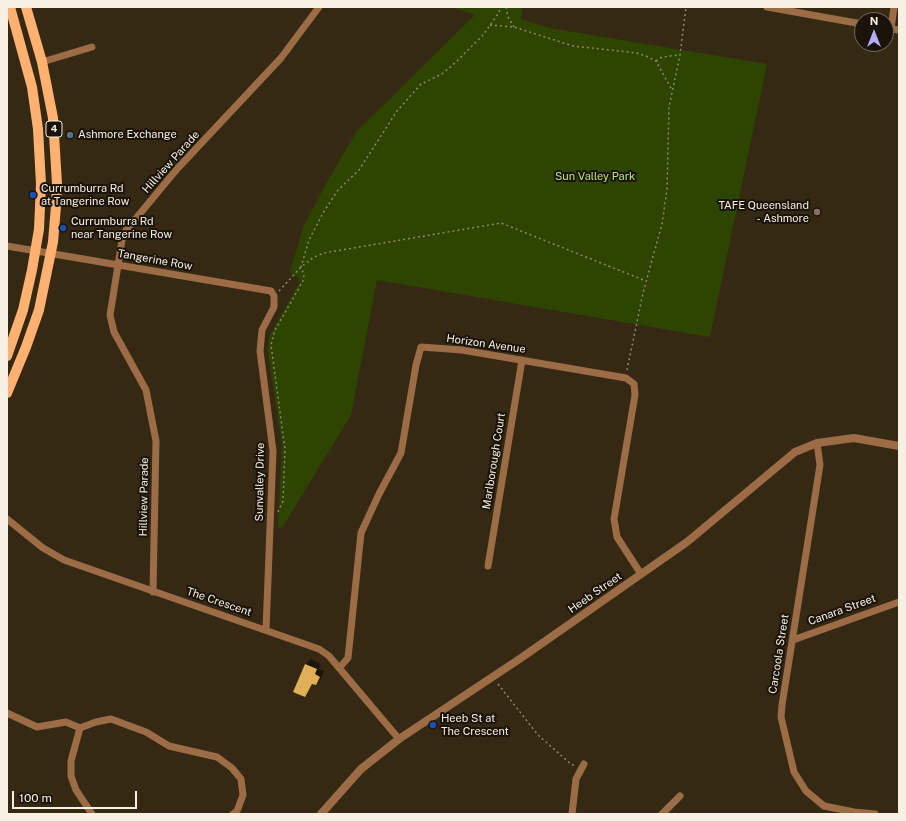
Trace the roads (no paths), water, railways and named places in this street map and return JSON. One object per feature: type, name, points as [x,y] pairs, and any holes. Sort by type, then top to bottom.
[{"type":"main road","name":"4","points":[[7,356],[23,310],[35,251],[41,184],[38,130],[26,62],[10,7]]},
{"type":"main road","name":"4","points":[[7,393],[26,348],[39,310],[51,254],[57,191],[56,148],[51,105],[42,62],[26,7]]},
{"type":"street","name":"Hillview Parade","points":[[154,592],[156,441],[146,390],[123,350],[111,323],[110,307],[123,234],[177,169],[281,58],[319,7]]},
{"type":"street","points":[[767,7],[854,23]]},
{"type":"street","points":[[42,62],[92,47]]},
{"type":"street","name":"Tangerine Row","points":[[7,246],[117,264],[272,293]]},
{"type":"street","name":"Sunvalley Drive","points":[[266,630],[273,451],[260,351],[262,330],[274,307],[272,293]]},
{"type":"street","name":"Horizon Avenue","points":[[339,668],[345,662],[348,653],[361,533],[379,494],[401,453],[416,365],[421,347],[462,350],[626,378],[634,384],[635,395],[614,520],[617,537],[641,574]]},
{"type":"street","name":"Marlborough Court","points":[[488,566],[522,360]]},
{"type":"street","name":"Heeb Street","points":[[325,813],[361,769],[399,739],[492,677],[687,542],[781,462],[795,452],[817,443],[854,438],[899,446]]},
{"type":"street","name":"Carcoola Street","points":[[817,443],[820,465],[781,717],[794,772],[806,791],[824,806],[854,812],[875,814]]},
{"type":"street","name":"The Crescent","points":[[7,519],[48,551],[64,560],[319,649],[329,656],[399,739]]},
{"type":"street","name":"Canara Street","points":[[792,640],[899,602]]},
{"type":"street","points":[[7,713],[37,727],[66,722],[80,728],[110,719],[146,732],[169,746],[217,757],[232,768],[241,779],[243,795],[237,812],[233,814]]},
{"type":"street","points":[[80,728],[71,761],[71,776],[76,790],[92,814]]},
{"type":"street","points":[[572,814],[576,779],[584,764]]},
{"type":"street","points":[[662,814],[680,796]]},
{"type":"place","name":"Ashmore Exchange","points":[[70,135]]},
{"type":"place","name":"Currumburra Rd at Tangerine Row","points":[[33,195]]},
{"type":"place","name":"TAFE Queensland - Ashmore","points":[[817,212]]},
{"type":"place","name":"Currumburra Rd near Tangerine Row","points":[[63,228]]},
{"type":"place","name":"Heeb St at The Crescent","points":[[433,725]]},
{"type":"park label","name":"Sun Valley Park","points":[[595,177]]}]
